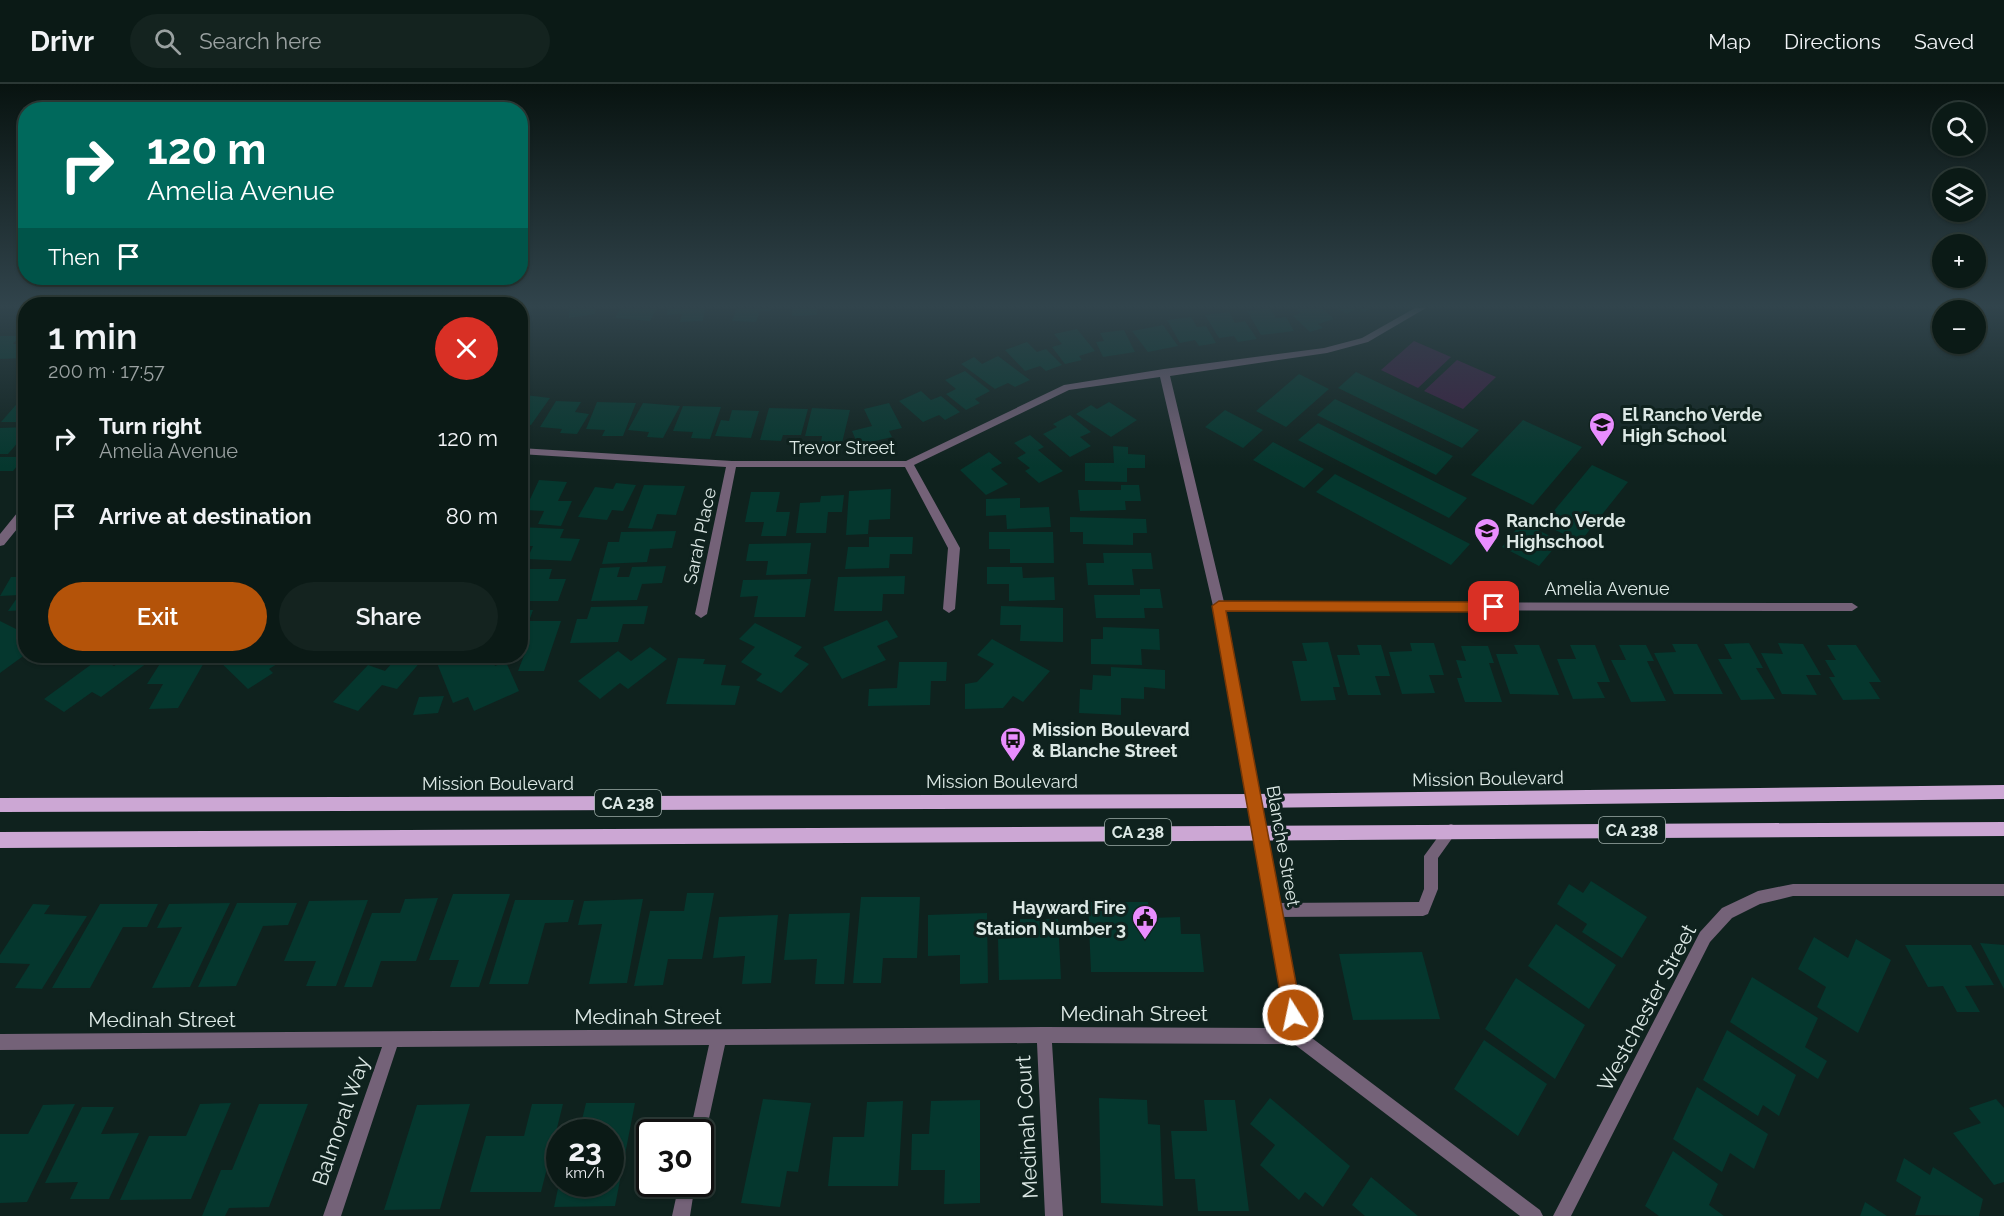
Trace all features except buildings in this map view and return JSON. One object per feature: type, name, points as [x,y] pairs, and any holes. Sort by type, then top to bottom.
[{"type":"main road","name":"Mission Boulevard","points":[[0,805],[1256,801],[2004,792]]},
{"type":"main road","name":"CA 238","points":[[0,840],[1261,831],[2004,829]]},
{"type":"street","name":"Trevor Street","points":[[528,451],[732,464],[908,464],[1067,387],[1249,361]]},
{"type":"street","name":"Blanche Street","points":[[1164,372],[1219,606],[1297,1036]]},
{"type":"street","name":"Sarah Place","points":[[701,614],[732,464]]},
{"type":"street","points":[[908,464],[954,548],[949,609]]},
{"type":"street","points":[[0,542],[18,520]]},
{"type":"street","name":"Amelia Avenue","points":[[1219,606],[1852,607]]},
{"type":"street","points":[[1275,909],[1423,909],[1431,890],[1431,856],[1451,830]]},
{"type":"street","name":"Westchester Street","points":[[1562,1216],[1705,937],[1727,913],[1758,898],[1793,890],[2004,890]]},
{"type":"street","name":"Medinah Street","points":[[0,1042],[1044,1035],[1297,1036]]},
{"type":"street","name":"Medinah Court","points":[[1044,1035],[1054,1216]]},
{"type":"street","points":[[1297,1036],[1534,1216]]},
{"type":"street","points":[[701,1119],[719,1037]]},
{"type":"street","name":"Balmoral Way","points":[[332,1216],[392,1040]]},
{"type":"street","points":[[681,1216],[685,1197]]},
{"type":"shaded area","points":[[1391,361],[1447,361],[1418,388],[1381,370]]},
{"type":"shaded area","points":[[1456,361],[1496,377],[1463,409],[1424,391]]},
{"type":"place","name":"El Rancho Verde High School","points":[[1602,448]]},
{"type":"place","name":"Rancho Verde Highschool","points":[[1487,554]]},
{"type":"place","name":"Mission Boulevard & Blanche Street","points":[[1013,763]]},
{"type":"place","name":"Hayward Fire Station Number 3","points":[[1145,941]]},
{"type":"route","points":[[1293,1015],[1219,606],[1494,607]]}]
